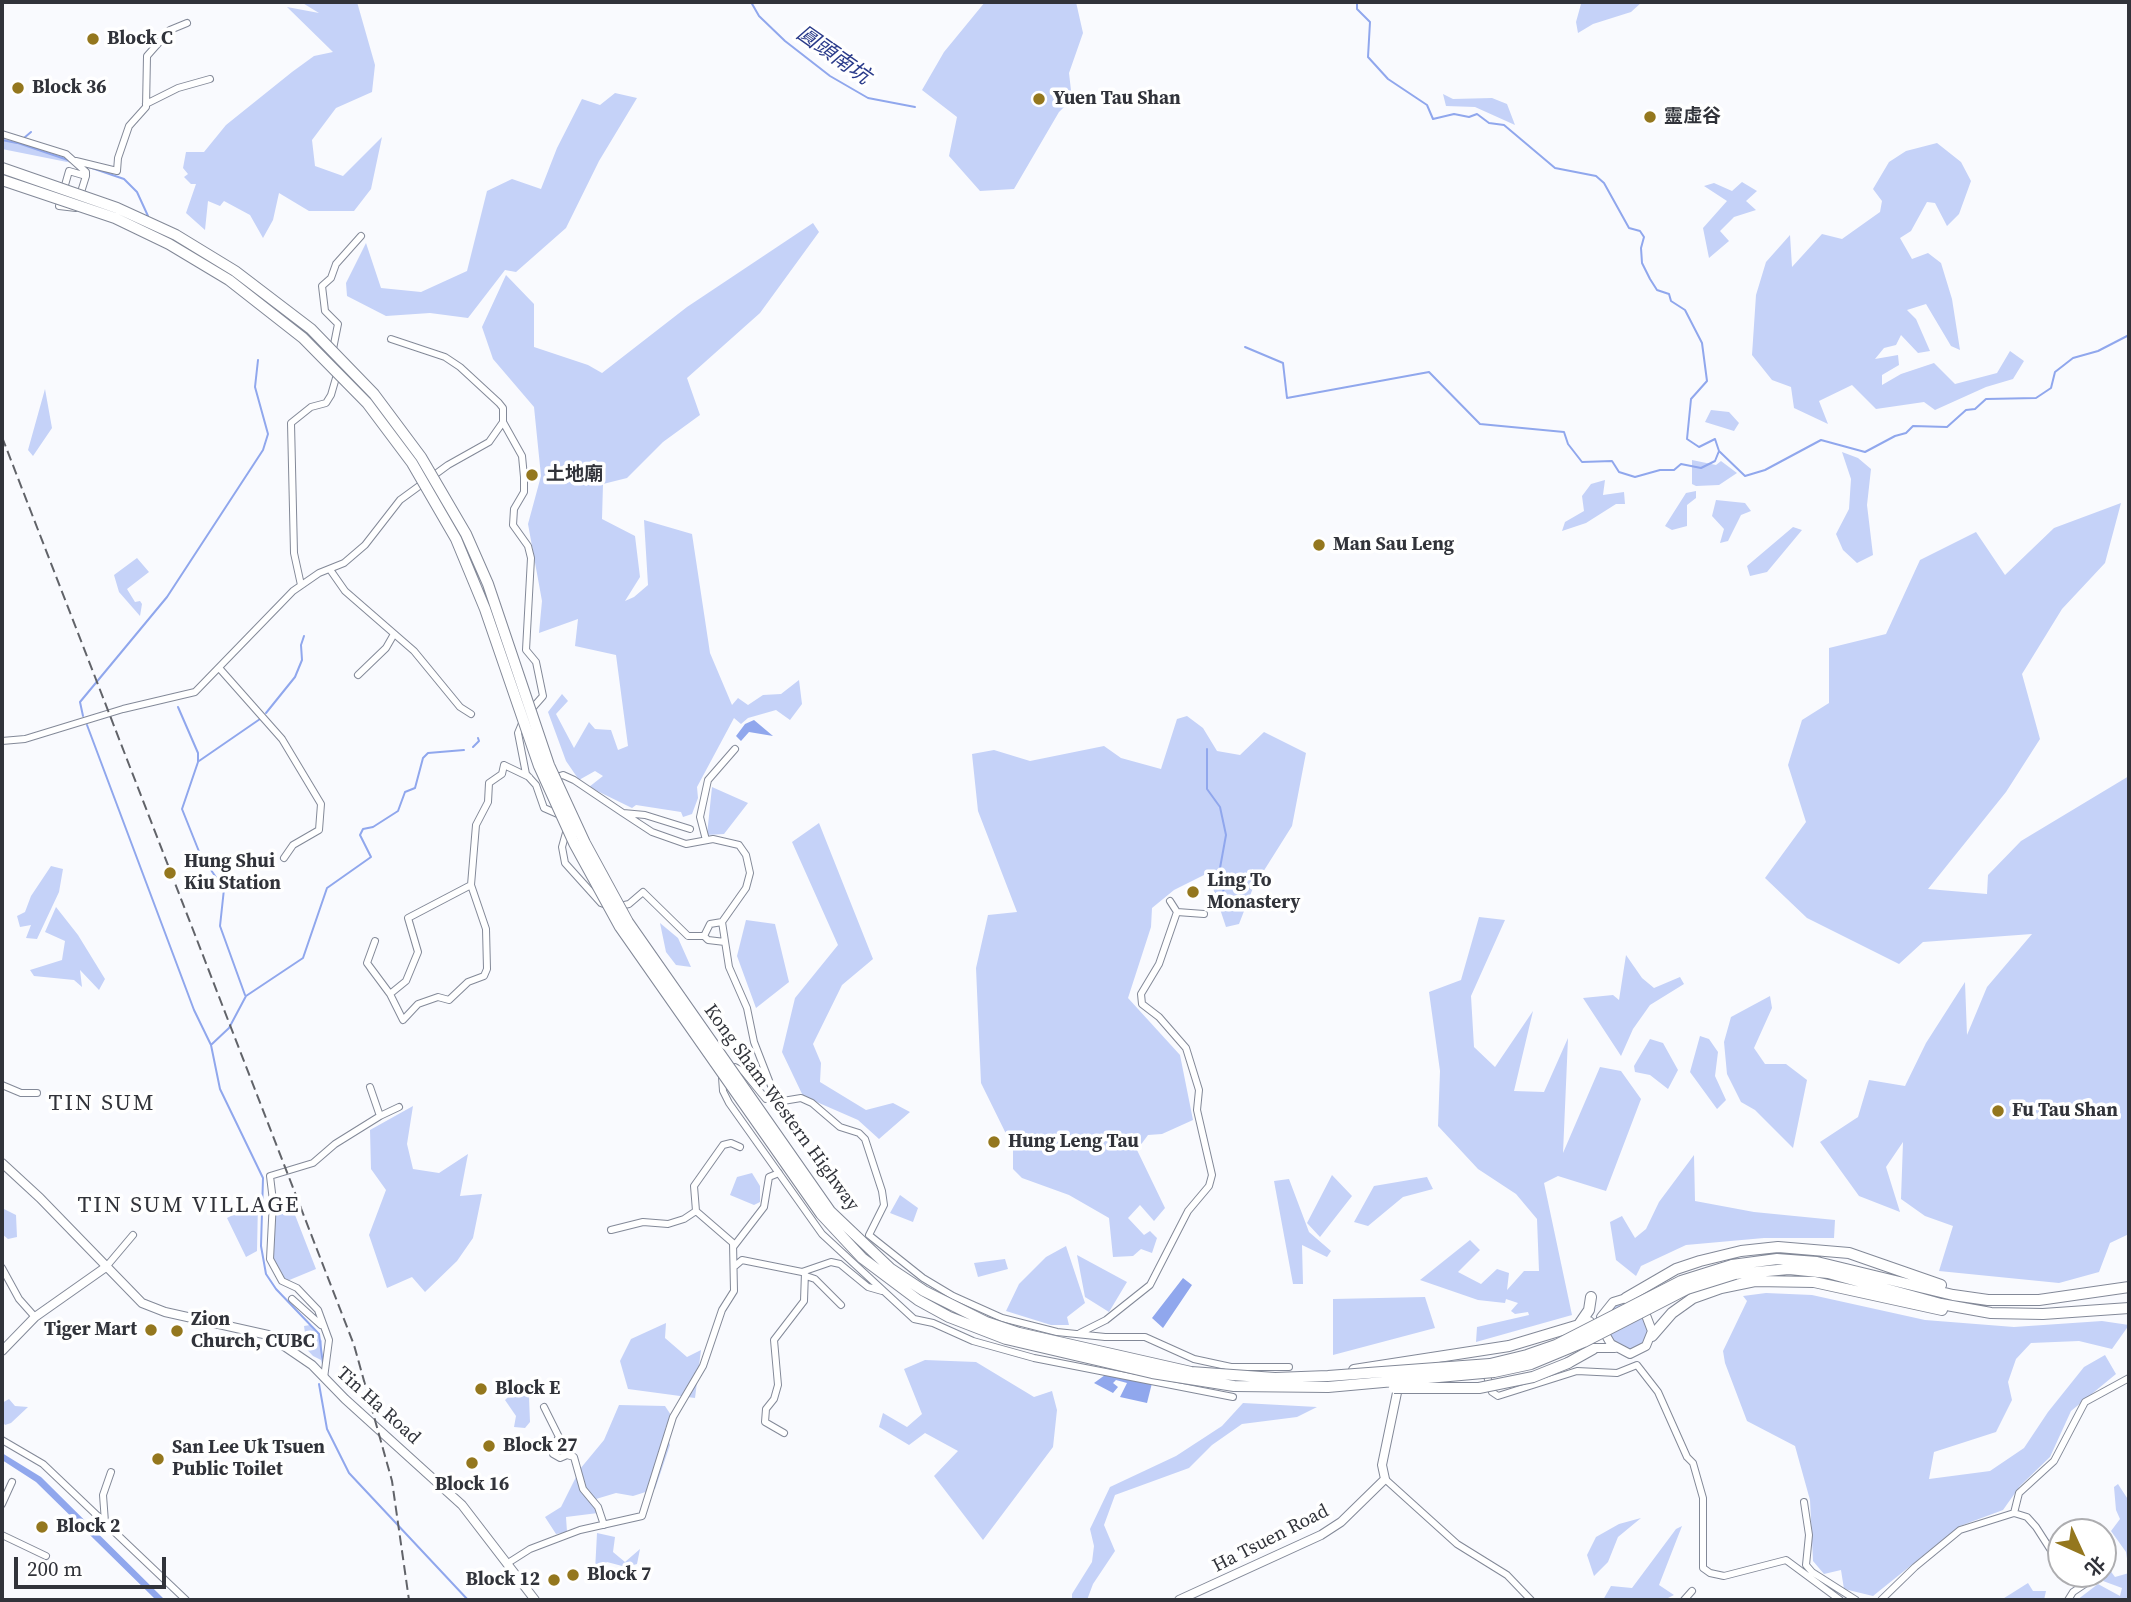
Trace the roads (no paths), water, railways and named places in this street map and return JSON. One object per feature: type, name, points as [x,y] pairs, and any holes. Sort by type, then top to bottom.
[{"type":"highway","name":"Kong Sham Western Highway","points":[[2,168],[117,208],[176,235],[235,271],[311,330],[374,394],[421,457],[466,534],[488,584],[549,765],[585,843],[628,922],[816,1192],[869,1250],[891,1269],[952,1307],[986,1322],[1059,1344],[1191,1372],[1328,1382]]},
{"type":"highway","name":"Kong Sham Western Highway","points":[[2,180],[115,218],[169,244],[229,280],[303,338],[367,403],[412,463],[456,539],[485,609],[539,766],[574,843],[614,916],[669,1001],[808,1197],[862,1258],[926,1305],[966,1325],[1006,1339],[1192,1381],[1253,1387],[1494,1372],[1531,1364],[1572,1348],[1675,1294],[1733,1269],[1777,1259],[1817,1262],[1976,1298],[2039,1300],[2129,1287]]},
{"type":"highway","points":[[1626,1298],[1676,1269],[1700,1261],[1741,1251],[1791,1247],[1864,1257],[1976,1298]]},
{"type":"highway","name":"Kong Sham Western Highway","points":[[1733,1269],[1789,1269],[1828,1273],[1975,1311],[2030,1314],[2129,1308]]},
{"type":"highway","points":[[1652,1336],[1672,1313],[1693,1298],[1734,1285],[1765,1280],[1814,1282],[1926,1308],[1975,1311]]},
{"type":"highway","points":[[1328,1382],[1458,1352],[1509,1346],[1540,1338],[1583,1324],[1591,1297]]},
{"type":"highway","points":[[1328,1382],[1479,1388],[1533,1377],[1568,1363],[1593,1349]]},
{"type":"street","points":[[75,161],[116,172],[129,126],[143,112],[146,104],[146,56],[170,30],[187,23]]},
{"type":"street","points":[[146,104],[178,88],[210,79]]},
{"type":"street","points":[[2,134],[32,141],[66,154],[86,176]]},
{"type":"street","points":[[69,171],[86,176],[76,208],[59,206],[69,171]]},
{"type":"street","points":[[301,585],[294,553],[291,423],[311,407],[326,403],[331,395],[340,364],[332,347],[338,324],[326,311],[322,286],[331,278],[336,264],[361,236]]},
{"type":"street","points":[[391,339],[444,357],[460,367],[503,408],[503,422],[522,456],[524,492],[514,509],[513,524],[528,546],[531,558],[526,650],[536,662],[543,696],[526,715],[518,733],[530,777],[536,785],[544,808],[567,820],[562,847],[565,863],[601,903],[622,906],[643,892],[688,936],[704,936],[708,940],[724,942]]},
{"type":"street","points":[[2,741],[25,739],[123,709],[195,692],[301,585],[318,573],[331,570],[365,545],[400,500],[448,465],[488,442],[503,422]]},
{"type":"street","points":[[331,570],[345,591],[432,670],[460,707],[471,714]]},
{"type":"street","points":[[358,675],[386,648],[394,634]]},
{"type":"street","points":[[220,669],[282,739],[321,804],[321,827],[317,833],[293,845],[284,858]]},
{"type":"street","points":[[706,840],[700,817],[708,780],[735,749]]},
{"type":"street","points":[[375,942],[367,963],[390,994],[403,1020],[418,1004],[438,997],[450,1000],[468,982],[484,976],[486,929],[471,885],[476,825],[488,802],[489,783],[502,774],[504,765],[530,777]]},
{"type":"street","points":[[536,785],[563,775],[652,832],[686,844],[724,840],[739,845],[746,855],[750,873],[746,888],[722,922],[724,942],[729,967],[747,1008],[754,1042],[775,1097]]},
{"type":"street","points":[[623,813],[633,812],[690,829]]},
{"type":"street","points":[[390,994],[406,981],[418,951],[408,918],[471,885]]},
{"type":"street","points":[[1170,901],[1177,912]]},
{"type":"street","points":[[1177,912],[1204,914]]},
{"type":"street","points":[[1080,1333],[1106,1320],[1150,1285],[1188,1211],[1209,1186],[1212,1175],[1197,1110],[1199,1090],[1186,1048],[1158,1017],[1142,1004],[1141,994],[1159,964],[1177,912]]},
{"type":"street","points":[[704,936],[710,924],[722,922]]},
{"type":"street","points":[[1233,1397],[1034,1358],[914,1319],[822,1234],[729,1103],[723,1091],[722,1077],[729,1069],[736,1067],[744,1072],[766,1099],[775,1097],[783,1101],[801,1098],[812,1103],[840,1127],[859,1133],[865,1139],[883,1191],[884,1205],[869,1234],[892,1255],[953,1296],[1002,1318],[1057,1332],[1104,1338],[1145,1337],[1194,1359],[1231,1367],[1289,1367]]},
{"type":"street","points":[[2,1085],[20,1093],[37,1093]]},
{"type":"street","points":[[370,1087],[380,1116]]},
{"type":"street","points":[[322,1377],[329,1348],[315,1307],[297,1288],[282,1281],[270,1259],[273,1201],[270,1176],[313,1163],[335,1144],[399,1107]]},
{"type":"street","points":[[508,1563],[542,1544],[642,1516],[673,1417],[703,1366],[722,1310],[734,1291],[734,1246],[727,1235],[696,1211],[694,1186],[723,1145],[731,1143],[740,1147]]},
{"type":"street","name":"Tin Ha Road","points":[[2,1163],[138,1300],[150,1307],[257,1331],[281,1342],[312,1365],[462,1505],[535,1600]]},
{"type":"street","points":[[734,1246],[764,1207],[769,1177],[779,1173]]},
{"type":"street","points":[[611,1230],[643,1223],[668,1224],[684,1219],[696,1211]]},
{"type":"street","points":[[2,1351],[35,1317],[106,1267],[133,1235]]},
{"type":"street","points":[[735,1266],[742,1260],[805,1274],[815,1279],[841,1305]]},
{"type":"street","points":[[805,1274],[818,1264],[840,1264],[869,1287],[883,1291]]},
{"type":"street","points":[[3,1273],[19,1299],[35,1317]]},
{"type":"street","points":[[784,1433],[765,1422],[766,1409],[774,1399],[778,1385],[774,1340],[804,1301],[805,1274]]},
{"type":"street","points":[[1531,1600],[1507,1576],[1457,1544],[1385,1479],[1382,1465],[1400,1377],[1485,1370],[1557,1348],[1615,1348],[1636,1353],[1646,1346],[1652,1336],[1644,1310],[1635,1301],[1626,1298],[1613,1302],[1601,1317],[1583,1324],[1557,1348]]},
{"type":"street","points":[[292,1299],[321,1325]]},
{"type":"street","points":[[1601,1317],[1604,1332],[1615,1348]]},
{"type":"street","points":[[1104,1338],[1111,1348],[1104,1371]]},
{"type":"street","points":[[1485,1370],[1492,1392],[1498,1396],[1577,1371],[1617,1373],[1637,1365],[1658,1392],[1693,1463],[1703,1498],[1703,1568],[1710,1573],[1724,1576],[1786,1560],[1840,1600]]},
{"type":"street","points":[[2014,1513],[2019,1493],[2054,1461],[2085,1402],[2129,1378]]},
{"type":"street","points":[[544,1407],[559,1437],[552,1448],[553,1454],[560,1458],[567,1455],[575,1458],[583,1489],[598,1507],[604,1525]]},
{"type":"street","points":[[2,1440],[43,1464],[186,1600]]},
{"type":"street","points":[[105,1522],[103,1494],[111,1472]]},
{"type":"street","name":"Ha Tsuen Road","points":[[1179,1600],[1321,1535],[1341,1522],[1385,1479]]},
{"type":"street","points":[[2,1504],[12,1482]]},
{"type":"street","points":[[1804,1502],[1809,1535],[1806,1565],[1812,1572],[1856,1600]]},
{"type":"street","points":[[1881,1600],[1960,1530],[2014,1513],[2027,1517],[2047,1544]]},
{"type":"street","points":[[2,1535],[46,1556]]},
{"type":"street","points":[[1684,1600],[1692,1591]]},
{"type":"water","points":[[754,720],[773,736],[749,732],[741,741],[736,736],[745,724]]},
{"type":"water","points":[[1183,1278],[1192,1285],[1163,1328],[1152,1318]]},
{"type":"water","points":[[1105,1375],[1152,1383],[1147,1403],[1120,1397],[1127,1383],[1116,1380],[1113,1383],[1118,1387],[1113,1393],[1094,1383]]},
{"type":"water","points":[[2,1453],[41,1477],[165,1600],[156,1600],[36,1482],[2,1460]]},
{"type":"waterway","name":"圓頭南坑","points":[[751,2],[759,16],[785,41],[830,76],[868,98],[915,107]]},
{"type":"waterway","points":[[1357,2],[1357,9],[1370,22],[1368,57],[1388,79],[1427,105],[1433,119],[1454,114],[1469,117],[1477,114],[1489,123],[1504,125],[1555,168],[1596,176],[1604,183],[1629,228],[1640,231],[1644,237],[1641,248],[1642,263],[1650,279],[1657,290],[1669,294],[1671,301],[1685,310],[1702,343],[1707,381],[1691,399],[1687,439],[1699,447],[1715,439],[1719,451],[1745,476],[1765,470],[1821,440],[1865,452],[1906,433],[1913,426],[1947,427],[1966,410],[1975,409],[1986,399],[2036,398],[2051,388],[2055,372],[2073,358],[2098,351],[2129,335]]},
{"type":"waterway","points":[[24,138],[31,132]]},
{"type":"waterway","points":[[2,140],[17,143]]},
{"type":"waterway","points":[[18,143],[71,161]]},
{"type":"waterway","points":[[86,166],[124,179],[137,192],[148,216]]},
{"type":"waterway","points":[[1245,347],[1283,363],[1287,398],[1429,372],[1480,424],[1564,432],[1568,444],[1582,462],[1612,461],[1619,472],[1635,477],[1660,470],[1674,470],[1681,464],[1701,468],[1715,461],[1719,451]]},
{"type":"waterway","points":[[83,716],[80,702],[167,597],[263,450],[268,434],[255,387],[258,360]]},
{"type":"waterway","points":[[266,713],[295,677],[302,660],[301,645],[304,636]]},
{"type":"waterway","points":[[178,707],[198,753],[198,762],[182,809],[200,854],[224,889],[220,926],[245,995]]},
{"type":"waterway","points":[[199,761],[260,719]]},
{"type":"waterway","points":[[87,725],[194,1010],[211,1045],[220,1089],[263,1178],[261,1246],[266,1274],[276,1289],[319,1334],[323,1364]]},
{"type":"waterway","points":[[473,747],[479,741],[478,738]]},
{"type":"waterway","points":[[1207,749],[1207,789],[1220,807],[1226,835],[1220,868],[1225,874],[1225,886],[1217,908]]},
{"type":"waterway","points":[[212,1044],[229,1028],[246,996],[303,958],[327,888],[371,857],[360,835],[363,829],[373,827],[398,811],[405,792],[415,788],[423,758],[428,753],[464,750]]},
{"type":"waterway","points":[[319,1384],[327,1429],[349,1473],[468,1600]]},
{"type":"railway","points":[[2,437],[354,1345],[392,1481],[409,1600]]},
{"type":"place","name":"Block C","points":[[93,39]]},
{"type":"place","name":"Block 36","points":[[18,88]]},
{"type":"place","name":"Yuen Tau Shan","points":[[1039,99]]},
{"type":"place","name":"靈虛谷","points":[[1650,117]]},
{"type":"place","name":"土地廟","points":[[532,475]]},
{"type":"place","name":"Man Sau Leng","points":[[1319,545]]},
{"type":"place","name":"Hung Shui Kiu Station","points":[[170,873]]},
{"type":"place","name":"Ling To Monastery","points":[[1193,892]]},
{"type":"place","name":"Fu Tau Shan","points":[[1998,1111]]},
{"type":"place","name":"Hung Leng Tau","points":[[994,1142]]},
{"type":"place","name":"Tiger Mart","points":[[151,1330]]},
{"type":"place","name":"Zion Church, CUBC","points":[[177,1331]]},
{"type":"place","name":"Block E","points":[[481,1389]]},
{"type":"place","name":"Block 27","points":[[489,1446]]},
{"type":"place","name":"San Lee Uk Tsuen Public Toilet","points":[[158,1459]]},
{"type":"place","name":"Block 16","points":[[472,1463]]},
{"type":"place","name":"Block 2","points":[[42,1527]]},
{"type":"place","name":"Block 7","points":[[573,1575]]},
{"type":"place","name":"Block 12","points":[[554,1580]]},
{"type":"district","name":"TIN SUM","points":[[102,1104]]},
{"type":"district","name":"TIN SUM VILLAGE","points":[[189,1206]]}]
